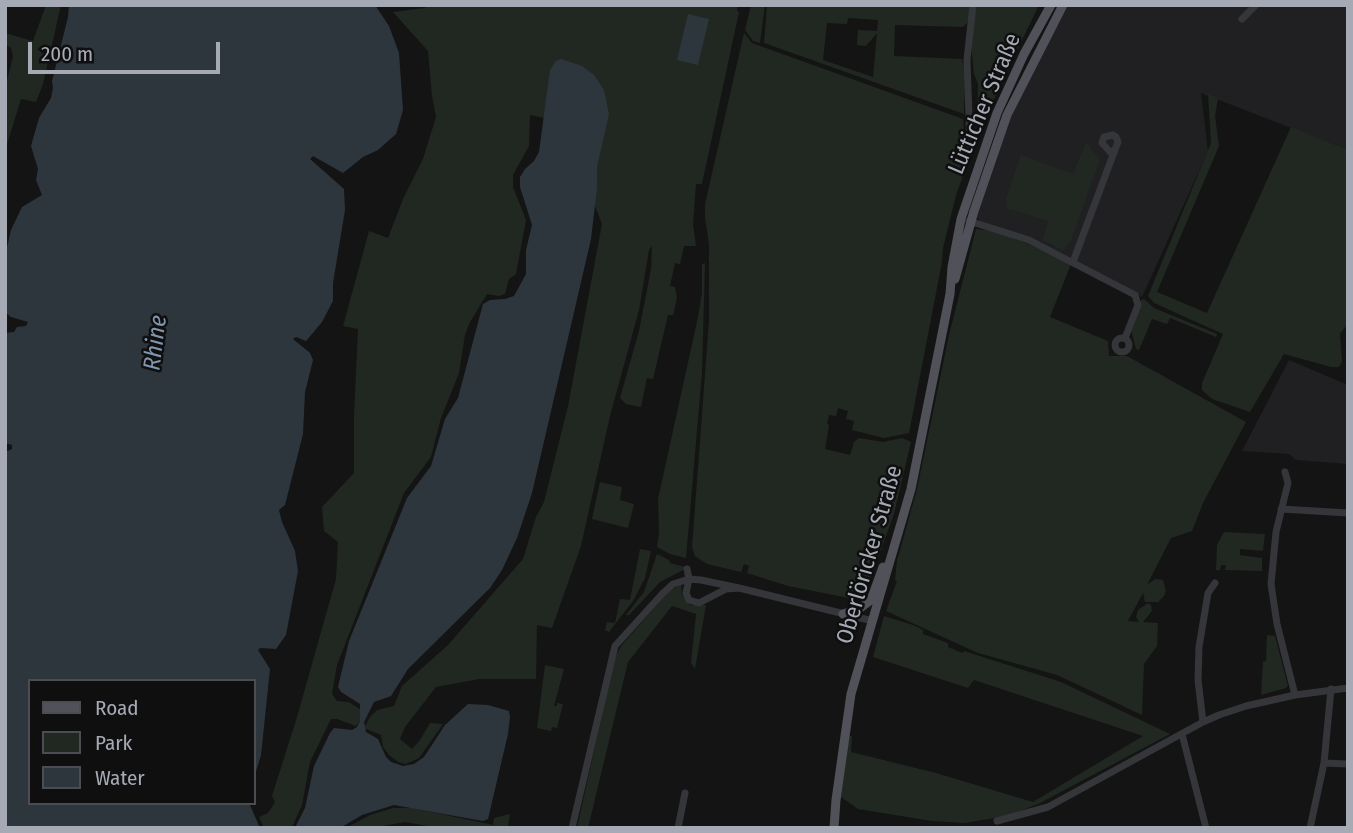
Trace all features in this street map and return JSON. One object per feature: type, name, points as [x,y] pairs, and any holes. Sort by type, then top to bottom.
[{"type":"main road","name":"Lütticher Straße","points":[[966,220],[997,113],[1024,54],[1051,5]]},
{"type":"main road","name":"Lütticher Straße","points":[[966,220],[1007,115],[1063,5]]},
{"type":"main road","name":"Oberlöricker Straße","points":[[834,828],[851,694],[911,489],[950,294],[952,267],[966,220]]},
{"type":"main road","points":[[843,614],[859,609],[871,600],[884,565],[891,559]]},
{"type":"street","points":[[970,146],[967,60],[973,5]]},
{"type":"street","points":[[1242,19],[1256,5]]},
{"type":"street","points":[[1073,262],[1113,155]]},
{"type":"street","points":[[966,220],[1030,240],[1137,298],[1138,304],[1125,338]]},
{"type":"street","points":[[1285,472],[1288,483],[1276,532],[1271,584],[1277,624],[1295,695]]},
{"type":"street","points":[[1281,509],[1348,513]]},
{"type":"street","points":[[687,569],[689,579],[686,593],[693,603],[707,601],[726,589],[739,588]]},
{"type":"street","points":[[572,828],[615,646],[673,584],[689,579],[739,588],[873,621]]},
{"type":"street","points":[[1203,722],[1198,680],[1199,647],[1208,593],[1215,583]]},
{"type":"street","points":[[998,821],[1048,807],[1203,722],[1246,706],[1295,695],[1348,688]]},
{"type":"street","points":[[1310,828],[1324,763],[1331,690]]},
{"type":"street","points":[[1182,734],[1206,828]]},
{"type":"street","points":[[1324,763],[1348,764]]},
{"type":"street","points":[[678,828],[685,793]]},
{"type":"shaded area","points":[[1066,5],[1348,5],[1348,150],[1201,93],[1208,151],[1142,297],[1073,260],[981,223],[975,213],[1022,88]]},
{"type":"shaded area","points":[[1289,360],[1348,385],[1348,464],[1296,460],[1289,454],[1242,451]]},
{"type":"green space","points":[[46,5],[61,5],[43,84],[36,102],[21,99],[5,151],[5,89],[13,57],[11,48],[5,44],[5,33],[33,41]]},
{"type":"green space","points":[[427,5],[738,5],[739,12],[702,184],[696,184],[693,224],[696,246],[684,246],[680,264],[675,263],[670,286],[675,287],[677,298],[673,315],[668,315],[653,379],[647,378],[641,407],[626,404],[620,398],[639,331],[651,269],[652,246],[649,250],[639,310],[610,416],[581,546],[552,628],[537,625],[536,679],[479,679],[436,687],[405,727],[400,739],[412,749],[430,723],[443,724],[419,758],[406,764],[389,755],[383,747],[381,735],[364,728],[377,710],[394,706],[402,686],[448,645],[523,559],[536,517],[544,502],[568,406],[602,224],[563,122],[530,115],[529,146],[513,175],[513,187],[526,220],[516,274],[509,279],[505,294],[487,294],[470,322],[465,335],[459,373],[441,418],[431,457],[404,493],[337,665],[332,694],[337,701],[349,702],[361,710],[360,721],[356,726],[331,719],[310,762],[302,805],[293,825],[290,828],[264,828],[259,817],[268,813],[275,802],[272,796],[336,579],[338,542],[324,531],[322,507],[354,473],[358,329],[343,326],[369,231],[388,238],[423,159],[436,117],[428,51],[393,12],[425,8]]},
{"type":"green space","points":[[751,5],[765,5],[760,43],[753,41],[745,30]]},
{"type":"green space","points":[[767,5],[972,5],[969,21],[963,27],[895,25],[894,56],[962,59],[965,73],[964,114],[764,43]],"holes":[[[848,18],[878,20],[877,31],[858,30],[857,45],[866,46],[877,33],[873,77],[823,60],[827,23],[847,24]]]},
{"type":"green space","points":[[974,5],[1039,5],[977,140],[978,84],[974,74],[970,34]]},
{"type":"green space","points":[[744,33],[752,43],[963,119],[966,153],[970,157],[956,195],[943,248],[909,433],[884,438],[852,430],[854,421],[846,419],[848,411],[838,408],[836,416],[829,415],[827,424],[825,449],[850,455],[854,442],[859,438],[883,442],[902,438],[911,442],[894,514],[864,597],[859,600],[788,586],[747,573],[749,566],[744,564],[741,572],[707,564],[695,556],[692,547],[709,321],[709,244],[705,204]]},
{"type":"green space","points":[[1208,94],[1218,98],[1215,116],[1219,146],[1157,292],[1207,313],[1291,127],[1348,150],[1348,323],[1340,334],[1342,362],[1339,367],[1331,367],[1284,354],[1250,412],[1212,399],[1202,390],[1202,383],[1223,334],[1154,303],[1148,296],[1211,143]]},
{"type":"green space","points":[[1086,142],[1100,159],[1071,240],[1063,250],[1043,240],[1048,221],[1009,209],[1008,212],[1006,199],[1021,155],[1073,174]]},
{"type":"green space","points":[[976,229],[992,231],[1029,244],[1071,264],[1050,317],[1108,341],[1109,356],[1127,356],[1246,422],[1203,503],[1192,531],[1171,538],[1147,585],[1155,579],[1163,580],[1166,591],[1164,596],[1158,602],[1145,602],[1143,593],[1128,621],[1139,622],[1136,617],[1138,610],[1148,603],[1152,611],[1143,622],[1158,623],[1157,646],[1144,664],[1142,715],[1057,675],[978,653],[886,611],[897,581],[897,561],[917,489],[949,335]]},
{"type":"green space","points":[[705,263],[702,373],[686,558],[657,547],[658,499],[698,317],[702,293],[702,264]]},
{"type":"green space","points":[[1144,299],[1154,308],[1217,334],[1216,337],[1170,318],[1167,324],[1152,319],[1139,350],[1136,349],[1131,330],[1141,300]]},
{"type":"green space","points":[[600,482],[622,487],[620,500],[634,504],[628,528],[592,519]]},
{"type":"green space","points":[[1224,532],[1265,534],[1263,551],[1240,549],[1240,555],[1262,558],[1262,571],[1225,570],[1226,565],[1221,565],[1220,570],[1216,570],[1217,545]]},
{"type":"green space","points":[[640,549],[651,551],[645,578],[633,601],[609,632],[605,630],[607,622],[615,623],[620,599],[630,600]]},
{"type":"green space","points":[[657,554],[685,569],[660,582],[626,615],[644,592]]},
{"type":"green space","points":[[681,584],[682,595],[690,605],[706,605],[695,669],[691,663],[696,614],[672,606],[628,662],[588,828],[577,828],[614,660],[621,646],[669,591]]},
{"type":"green space","points":[[884,616],[913,625],[923,630],[923,634],[948,643],[948,647],[962,653],[964,651],[1061,682],[1170,734],[1040,803],[1008,816],[964,823],[932,821],[858,809],[841,797],[849,736],[852,736],[851,752],[936,773],[1033,802],[1143,736],[974,680],[968,688],[873,657]]},
{"type":"green space","points":[[1267,635],[1275,636],[1288,686],[1261,695],[1263,662],[1266,661]]},
{"type":"green space","points":[[545,665],[564,669],[554,706],[557,706],[557,703],[563,704],[557,728],[552,727],[551,731],[537,728]]},
{"type":"green space","points":[[393,808],[413,808],[493,825],[494,818],[510,814],[508,828],[439,828],[405,822],[373,828],[346,828],[370,815]]},
{"type":"water","name":"Rhine","points":[[69,5],[375,5],[389,26],[399,53],[403,110],[396,134],[378,150],[363,157],[343,173],[313,156],[310,159],[344,189],[345,210],[333,283],[333,301],[322,322],[306,341],[296,337],[293,339],[310,353],[313,360],[305,392],[303,434],[285,505],[279,510],[295,551],[298,571],[286,635],[276,649],[258,650],[270,669],[261,755],[256,771],[256,679],[28,679],[28,805],[250,805],[260,828],[5,828],[5,452],[12,449],[12,445],[5,443],[5,333],[14,332],[17,327],[26,326],[28,322],[11,317],[5,312],[5,256],[11,230],[22,207],[42,195],[36,180],[38,169],[31,146],[39,118],[51,98],[52,81]]},
{"type":"water","points":[[688,14],[709,19],[698,65],[677,60]]},
{"type":"water","points":[[561,59],[582,66],[594,75],[604,90],[609,114],[597,167],[591,239],[532,493],[517,538],[490,588],[408,669],[391,696],[374,702],[364,722],[366,732],[378,739],[386,757],[403,766],[414,764],[424,757],[445,725],[468,704],[488,705],[509,711],[508,734],[488,819],[483,821],[394,805],[362,815],[340,828],[295,828],[305,808],[314,766],[330,733],[334,728],[352,730],[360,721],[360,704],[341,692],[338,687],[349,641],[407,498],[431,466],[445,419],[458,398],[483,304],[490,300],[514,296],[526,274],[526,250],[532,225],[520,187],[520,177],[539,152],[550,70],[556,61]]}]
